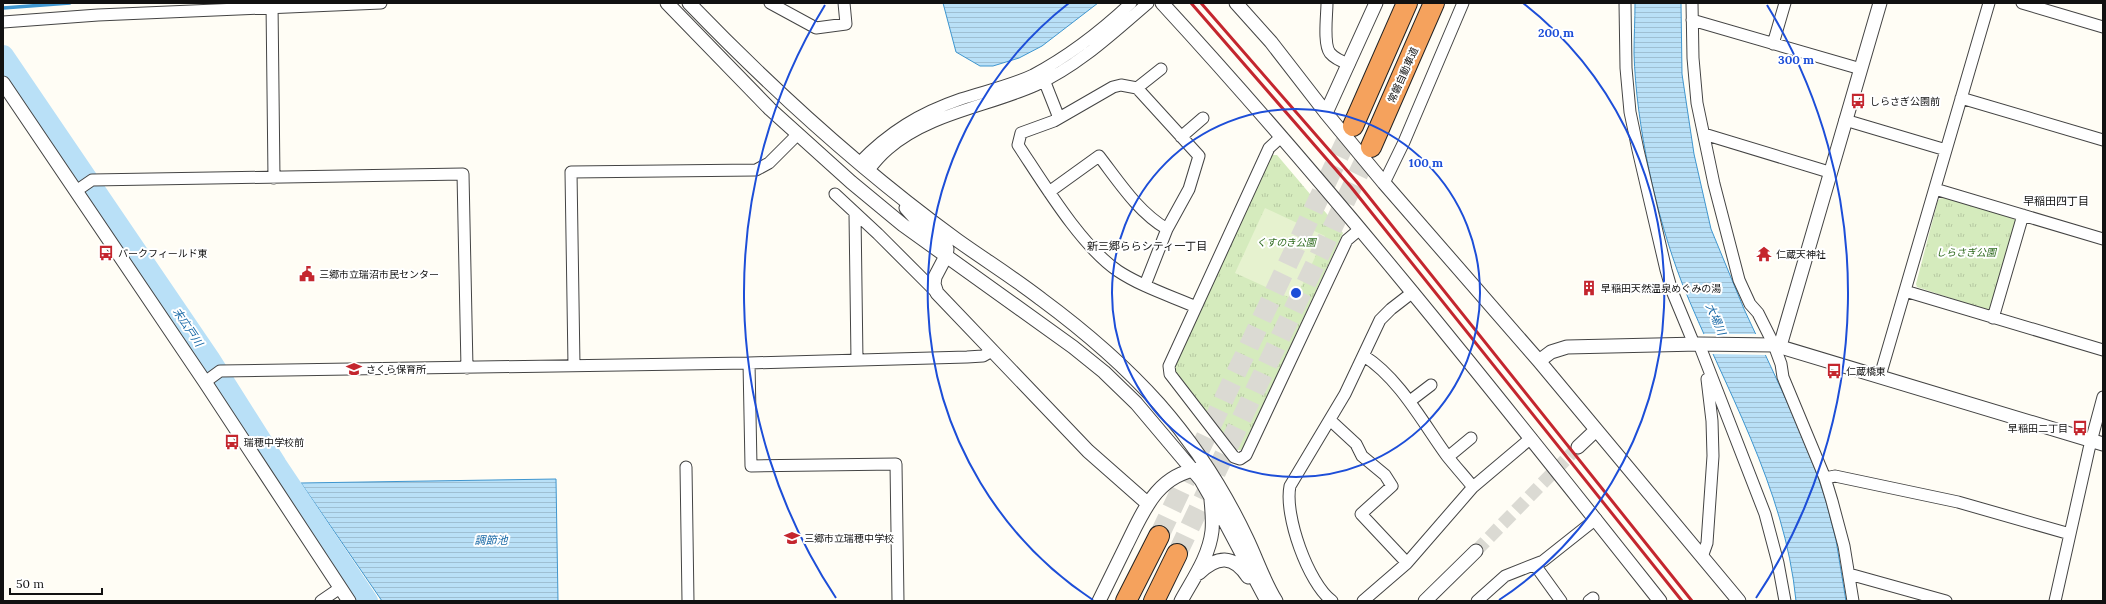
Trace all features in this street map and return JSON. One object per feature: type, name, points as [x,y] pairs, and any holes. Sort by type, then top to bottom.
[{"type":"highway","points":[[1353,126],[1407,3]]},
{"type":"highway","name":"常磐自動車道","points":[[1371,147],[1434,3]]},
{"type":"highway","points":[[1126,601],[1159,536]]},
{"type":"highway","points":[[1154,601],[1177,554]]},
{"type":"street","points":[[3,22],[98,15],[272,6],[382,3]]},
{"type":"street","points":[[667,3],[797,135],[903,225],[1073,347],[1104,372],[1136,403],[1193,470],[1240,549],[1264,597]]},
{"type":"street","points":[[689,3],[795,108],[863,167],[958,240],[1041,298],[1098,344],[1158,403],[1193,445],[1208,468],[1231,508],[1276,601]]},
{"type":"street","points":[[770,3],[816,28],[846,24],[844,3]]},
{"type":"street","points":[[863,167],[879,142],[918,117],[961,99],[992,90],[1032,75],[1063,58],[1096,34],[1131,3]]},
{"type":"street","points":[[863,167],[889,148],[922,128],[945,117],[1001,99],[1067,68],[1098,46],[1148,3]]},
{"type":"street","points":[[1162,3],[1218,63],[1413,292],[1596,519],[1660,601]]},
{"type":"street","points":[[1236,3],[1271,42],[1326,113],[1384,183],[1540,361],[1739,601]]},
{"type":"street","points":[[1327,3],[1327,46],[1330,54],[1338,60],[1349,64]]},
{"type":"street","points":[[1326,113],[1376,3]]},
{"type":"street","points":[[1384,183],[1404,142],[1462,3]]},
{"type":"street","points":[[1625,3],[1626,68],[1630,112],[1666,270],[1672,291],[1698,344],[1765,514],[1778,563],[1785,601]]},
{"type":"street","points":[[1692,3],[1693,58],[1697,103],[1720,206],[1739,280],[1750,304],[1758,313],[1773,345],[1781,364],[1783,377],[1825,478],[1844,546],[1853,601]]},
{"type":"street","points":[[1773,44],[1785,3]]},
{"type":"street","points":[[1773,345],[1830,172],[1880,3]]},
{"type":"street","points":[[1880,376],[1989,3]]},
{"type":"street","points":[[2022,3],[2103,27]]},
{"type":"street","points":[[272,6],[274,178]]},
{"type":"street","points":[[1692,20],[1861,69]]},
{"type":"street","points":[[1137,88],[1161,69]]},
{"type":"street","points":[[1044,80],[1059,118]]},
{"type":"street","points":[[3,84],[213,377],[349,601]]},
{"type":"street","points":[[1145,285],[1167,229],[1189,189],[1199,156],[1137,88],[1121,85],[1113,87],[1059,118],[1021,133],[1018,145],[1049,192],[1095,252],[1120,272],[1145,285],[1196,307]]},
{"type":"street","points":[[1962,98],[2103,140]]},
{"type":"street","points":[[1182,137],[1203,118]]},
{"type":"street","points":[[1845,120],[1946,150]]},
{"type":"street","points":[[1704,134],[1830,172]]},
{"type":"street","points":[[574,365],[571,172],[756,170],[769,163],[797,135]]},
{"type":"street","points":[[1281,137],[1269,148],[1170,366],[1170,374],[1234,457],[1240,460],[1246,455],[1347,240],[1360,229]]},
{"type":"street","points":[[1049,192],[1099,156],[1137,205],[1156,223],[1167,229]]},
{"type":"street","points":[[78,189],[92,180],[464,174],[467,368]]},
{"type":"street","points":[[1935,189],[2103,239]]},
{"type":"street","points":[[894,191],[910,214],[945,243],[947,249],[946,256],[935,277],[934,284],[936,293]]},
{"type":"street","points":[[835,194],[878,234],[1088,451],[1147,503]]},
{"type":"street","points":[[855,214],[857,360]]},
{"type":"street","points":[[1993,318],[2023,215]]},
{"type":"street","points":[[1905,291],[2103,350]]},
{"type":"street","points":[[1332,601],[1323,592],[1300,550],[1289,512],[1288,495],[1293,479],[1330,420],[1364,356],[1380,320],[1391,309],[1413,292]]},
{"type":"street","points":[[1540,361],[1551,352],[1567,347],[1698,344],[1773,345],[2097,442]]},
{"type":"street","points":[[213,377],[574,365],[750,363],[983,356],[992,351]]},
{"type":"street","points":[[1364,356],[1374,362],[1410,401],[1448,457],[1473,487]]},
{"type":"street","points":[[750,363],[751,466],[896,464],[898,601]]},
{"type":"street","points":[[1702,558],[1707,543],[1713,456],[1707,369]]},
{"type":"street","points":[[1410,401],[1431,384]]},
{"type":"street","points":[[2055,601],[2070,534],[2097,442],[2103,396]]},
{"type":"street","points":[[1330,420],[1356,444],[1362,456],[1385,475],[1392,486],[1361,514],[1407,563]]},
{"type":"street","points":[[1578,447],[1596,430]]},
{"type":"street","points":[[1448,457],[1471,438]]},
{"type":"street","points":[[1363,601],[1407,563],[1473,487],[1531,438]]},
{"type":"street","points":[[686,467],[688,601]]},
{"type":"street","points":[[1100,601],[1147,503],[1163,486],[1176,476],[1193,470],[1208,468]]},
{"type":"street","points":[[1181,601],[1196,576],[1208,546],[1212,531],[1208,468]]},
{"type":"street","points":[[1825,478],[1835,476],[1918,492],[2070,534]]},
{"type":"street","points":[[1477,601],[1505,576],[1535,565],[1554,553],[1596,519]]},
{"type":"street","points":[[1425,601],[1476,551]]},
{"type":"street","points":[[1196,576],[1210,563],[1220,560],[1229,561],[1243,569],[1264,597]]},
{"type":"street","points":[[1535,565],[1561,601]]},
{"type":"street","points":[[1849,574],[1946,601]]},
{"type":"street","points":[[321,601],[340,588]]},
{"type":"green space","name":"くすのき公園","points":[[1272,155],[1277,155],[1343,233],[1242,450],[1236,450],[1176,373],[1175,366]]},
{"type":"green space","name":"しらさぎ公園","points":[[1944,197],[2015,218],[2017,222],[1993,306],[1987,310],[1917,287],[1916,284],[1938,200]]},
{"type":"green space","points":[[1265,208],[1325,236],[1295,300],[1235,273]]},
{"type":"water","points":[[943,3],[1098,3],[1042,46],[1019,58],[993,66],[980,66],[956,52]]},
{"type":"water","name":"大場川","points":[[1635,3],[1681,3],[1682,74],[1694,154],[1711,229],[1744,309],[1804,438],[1825,497],[1836,540],[1846,601],[1796,601],[1790,559],[1766,478],[1751,438],[1682,283],[1656,200],[1643,140],[1634,53]]},
{"type":"water","name":"調節池","points":[[556,479],[558,601],[382,601],[301,483]]},
{"type":"pier","points":[[1703,334],[1759,334],[1768,355],[1712,354]]},
{"type":"waterway","points":[[3,8],[70,3]]},
{"type":"waterway","name":"末広戸川","points":[[3,56],[209,359],[276,465],[367,601]]},
{"type":"tunnel","points":[[1159,536],[1353,126]]},
{"type":"tunnel","points":[[1177,554],[1371,147]]},
{"type":"tunnel","points":[[1476,551],[1578,447]]},
{"type":"railway","points":[[1191,3],[1351,187],[1682,601]]},
{"type":"railway","points":[[1201,3],[1357,182],[1692,601]]},
{"type":"place","name":"しらさぎ公園前","points":[[1858,101]]},
{"type":"place","name":"パークフィールド東","points":[[106,253]]},
{"type":"place","name":"仁蔵天神社","points":[[1764,254]]},
{"type":"place","name":"三郷市立瑞沼市民センター","points":[[307,274]]},
{"type":"place","name":"早稲田天然温泉めぐみの湯","points":[[1589,288]]},
{"type":"place","name":"さくら保育所","points":[[354,369]]},
{"type":"place","name":"仁蔵橋東","points":[[1834,371]]},
{"type":"place","name":"早稲田二丁目","points":[[2080,428]]},
{"type":"place","name":"瑞穂中学校前","points":[[232,442]]},
{"type":"place","name":"三郷市立瑞穂中学校","points":[[792,538]]},
{"type":"district","name":"早稲田四丁目","points":[[2056,201]]},
{"type":"district","name":"新三郷ららシティ一丁目","points":[[1147,246]]}]
